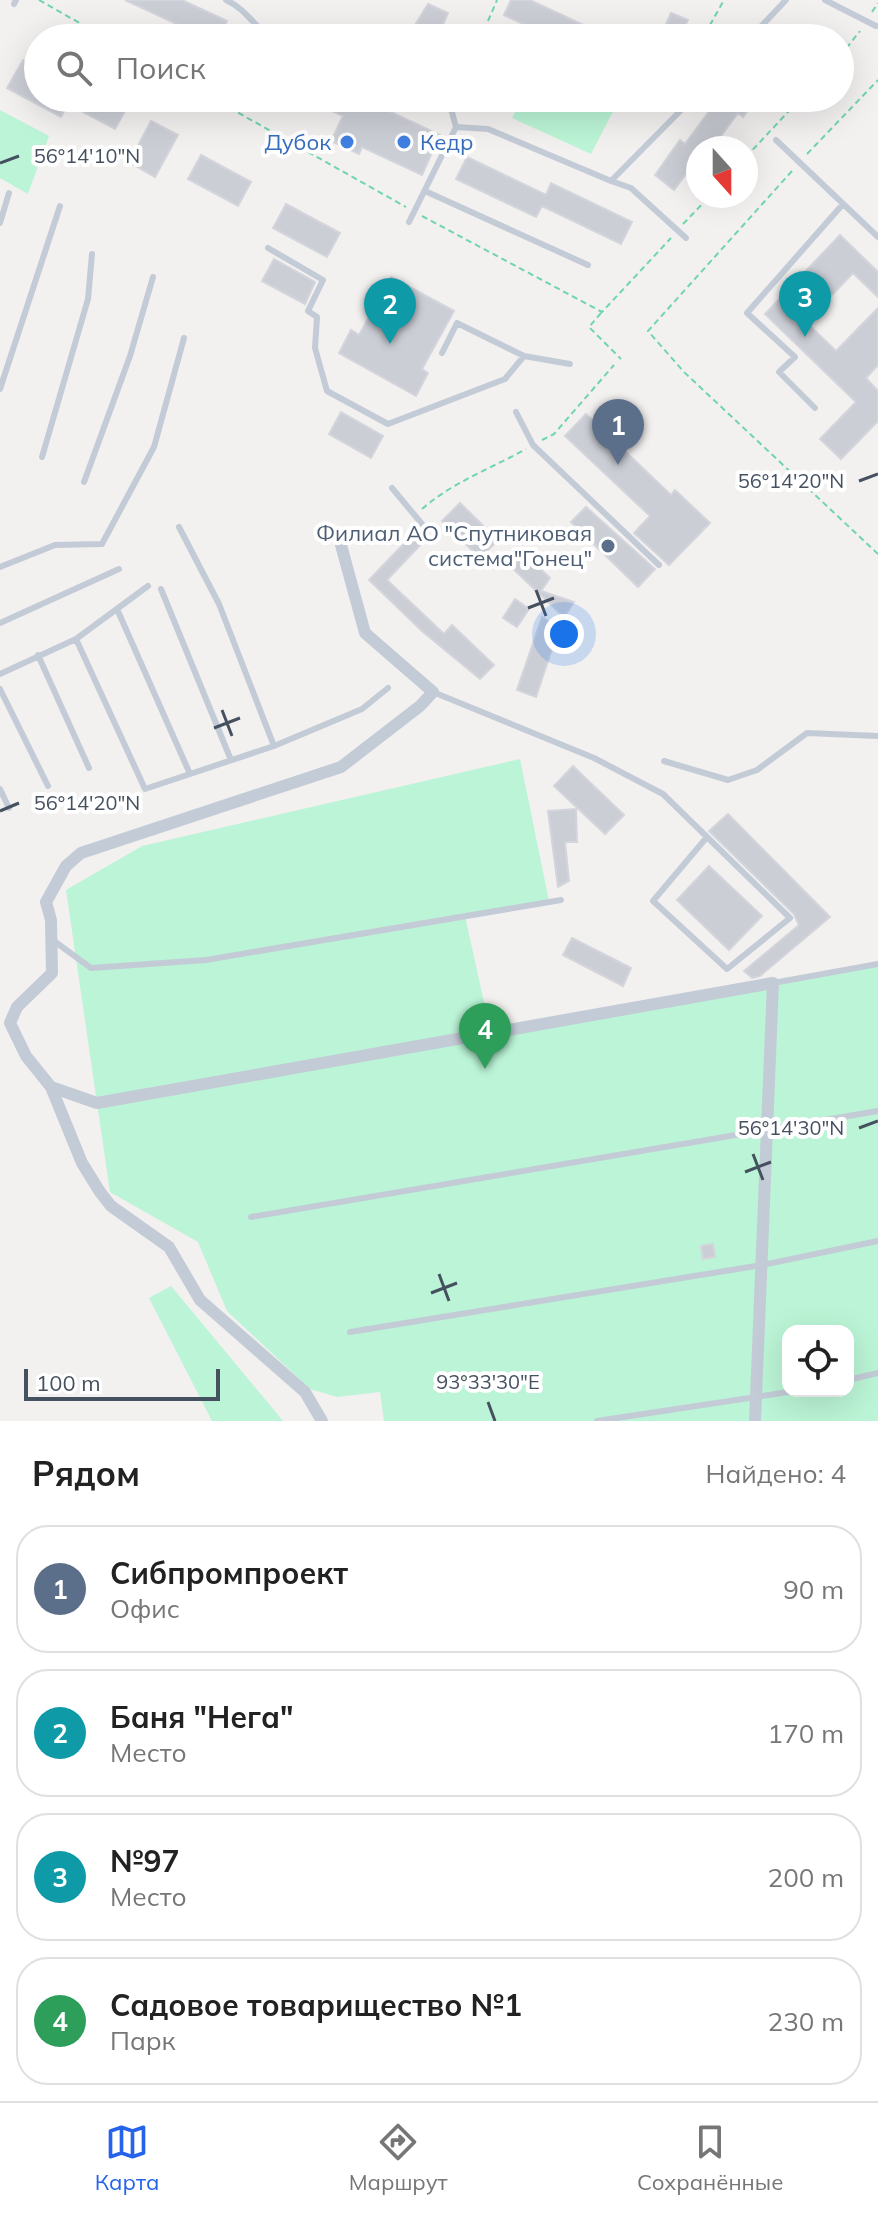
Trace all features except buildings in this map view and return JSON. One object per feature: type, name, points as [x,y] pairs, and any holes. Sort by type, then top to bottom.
[{"type":"street","points":[[322,1421],[305,1392],[200,1300],[169,1247],[106,1199],[82,1163],[51,1087],[26,1056],[10,1023],[17,1007],[51,977],[48,894],[66,866],[81,853],[341,767],[420,706],[433,692],[365,633],[341,545]]},
{"type":"street","points":[[51,1087],[97,1103],[773,983],[755,1421]]},
{"type":"lane","points":[[226,0],[245,9],[254,24]]},
{"type":"lane","points":[[763,24],[786,0]]},
{"type":"lane","points":[[825,0],[876,26]]},
{"type":"lane","points":[[409,222],[456,127],[452,112]]},
{"type":"lane","points":[[611,181],[679,112]]},
{"type":"lane","points":[[456,127],[488,129],[631,188],[686,238]]},
{"type":"lane","points":[[776,140],[878,237]]},
{"type":"lane","points":[[425,191],[588,265]]},
{"type":"lane","points":[[0,223],[9,193]]},
{"type":"lane","points":[[815,408],[779,372],[795,357],[747,313],[843,204]]},
{"type":"lane","points":[[0,389],[60,206]]},
{"type":"lane","points":[[268,248],[323,280],[308,311],[317,317],[315,348],[327,391],[388,424],[505,379],[524,356]]},
{"type":"lane","points":[[42,457],[88,299],[92,254]]},
{"type":"lane","points":[[84,482],[130,356],[153,277]]},
{"type":"lane","points":[[442,353],[457,323],[524,356],[570,364]]},
{"type":"lane","points":[[0,567],[55,545],[102,544],[154,447],[184,338]]},
{"type":"lane","points":[[516,412],[533,445],[659,565]]},
{"type":"lane","points":[[392,488],[422,524]]},
{"type":"lane","points":[[179,527],[219,604],[274,746]]},
{"type":"lane","points":[[0,623],[119,569]]},
{"type":"lane","points":[[0,674],[76,639],[148,586]]},
{"type":"lane","points":[[161,589],[231,760]]},
{"type":"lane","points":[[117,609],[190,774]]},
{"type":"lane","points":[[76,639],[145,789],[274,746],[362,709],[388,688]]},
{"type":"lane","points":[[38,655],[89,768]]},
{"type":"lane","points":[[0,689],[48,786]]},
{"type":"lane","points":[[433,692],[608,765],[663,794],[790,918],[727,969],[653,901],[707,837]]},
{"type":"lane","points":[[664,761],[728,780],[757,770],[807,733],[878,736]]},
{"type":"lane","points":[[0,789],[9,808]]},
{"type":"lane","points":[[51,939],[91,968],[206,960],[561,900]]},
{"type":"lane","points":[[773,983],[878,964]]},
{"type":"lane","points":[[251,1217],[878,1111]]},
{"type":"lane","points":[[350,1332],[762,1265],[878,1241]]},
{"type":"lane","points":[[854,1379],[878,1373]]},
{"type":"lane","points":[[597,1421],[782,1394]]},
{"type":"path","points":[[39,0],[81,24]]},
{"type":"path","points":[[492,10],[497,0]]},
{"type":"path","points":[[711,24],[724,0]]},
{"type":"path","points":[[854,37],[878,3]]},
{"type":"path","points":[[854,105],[878,80]]},
{"type":"path","points":[[237,112],[414,212]]},
{"type":"path","points":[[758,144],[788,112]]},
{"type":"path","points":[[848,112],[648,331],[684,372],[878,554]]},
{"type":"path","points":[[602,312],[589,327],[621,359]]},
{"type":"path","points":[[422,524],[417,514],[457,482],[473,479],[554,434],[614,365]]},
{"type":"green space","points":[[0,110],[49,136],[28,194],[0,178]]},
{"type":"green space","points":[[515,112],[613,112],[591,154],[512,118]]},
{"type":"green space","points":[[520,759],[549,901],[465,916],[491,1034],[878,964],[878,1421],[384,1421],[380,1392],[337,1397],[310,1389],[227,1311],[198,1242],[110,1192],[66,890],[142,846]]},
{"type":"green space","points":[[171,1286],[283,1421],[212,1421],[149,1298]]},
{"type":"place","name":"Дубок","points":[[347,142]]},
{"type":"place","name":"Кедр","points":[[404,142]]},
{"type":"place","name":"№97","points":[[805,337]]},
{"type":"place","name":"Баня \"Нега\"","points":[[390,344]]},
{"type":"place","name":"Сибпромпроект","points":[[618,465]]},
{"type":"place","name":"Филиал АО \"Спутниковая система\"Гонец\"","points":[[608,546]]},
{"type":"place","name":"Садовое товарищество №1","points":[[485,1069]]}]
